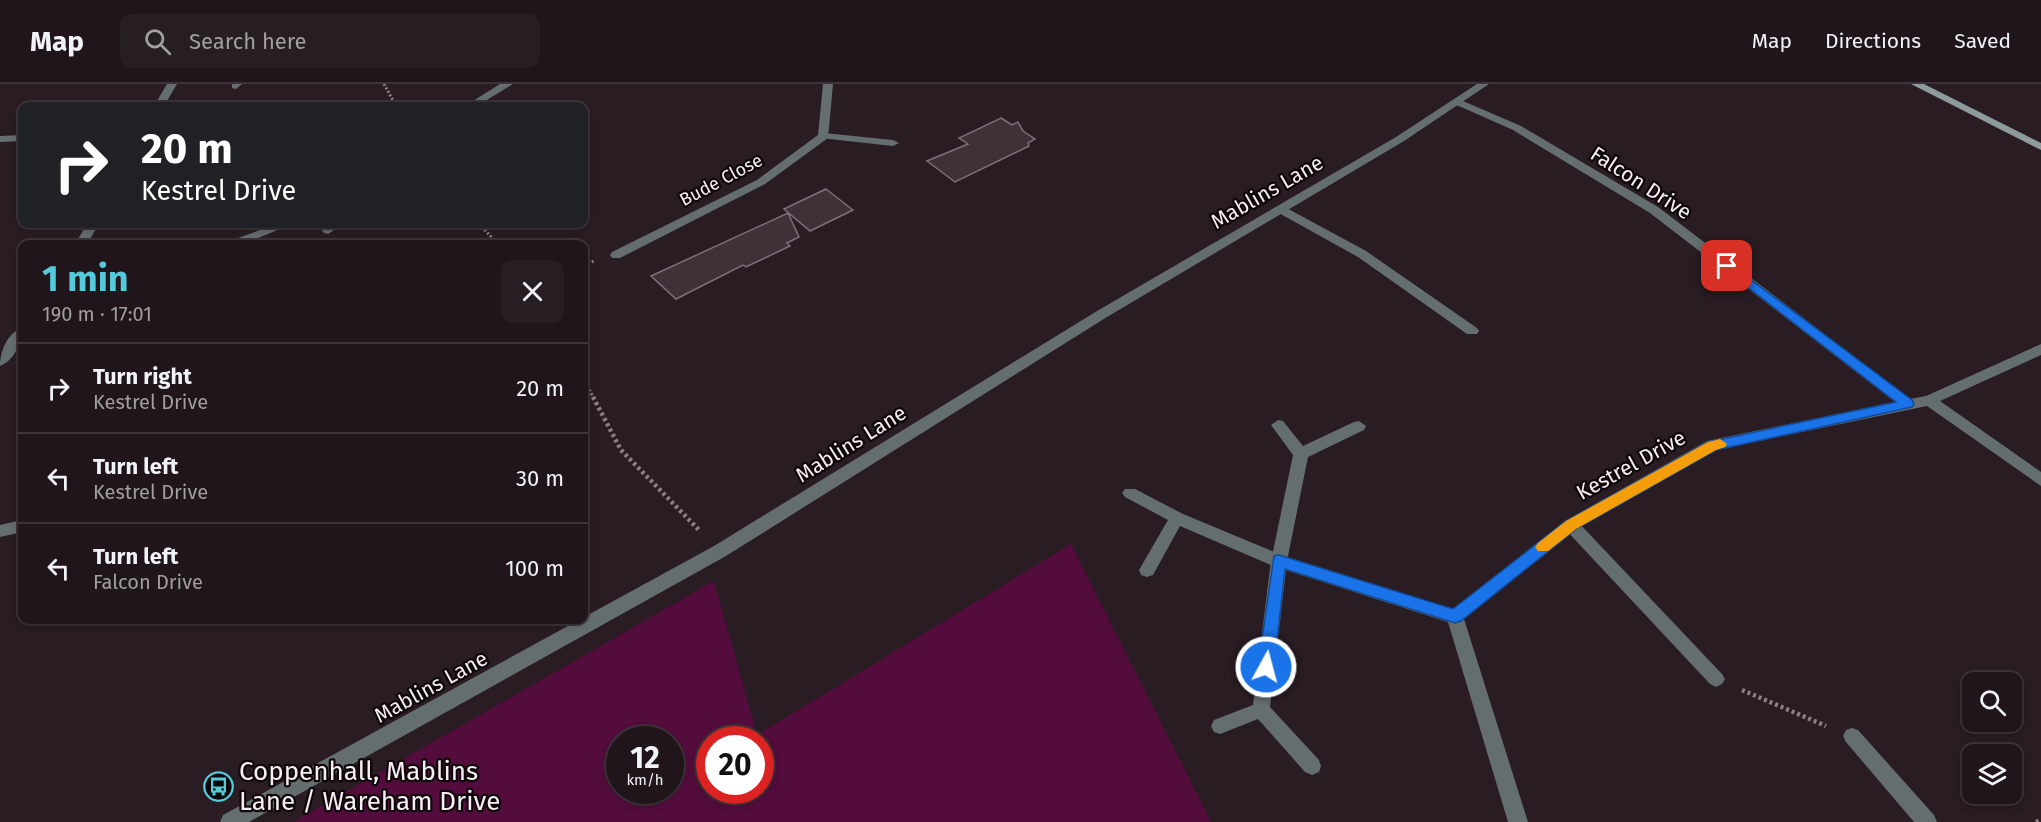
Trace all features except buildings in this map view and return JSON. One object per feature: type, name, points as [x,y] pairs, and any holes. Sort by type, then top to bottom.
[{"type":"main road","points":[[1916,84],[2041,147]]},
{"type":"street","points":[[161,102],[172,84]]},
{"type":"street","points":[[477,102],[508,84]]},
{"type":"street","points":[[828,84],[824,135],[893,143]]},
{"type":"street","name":"Mablins Lane","points":[[230,822],[720,551],[1102,314],[1400,138],[1484,84]]},
{"type":"street","name":"Falcon Drive","points":[[1456,101],[1517,128],[1654,210],[1907,404]]},
{"type":"street","name":"Bude Close","points":[[616,255],[761,182],[824,135]]},
{"type":"street","points":[[0,139],[18,138]]},
{"type":"street","points":[[1281,208],[1362,254],[1472,332]]},
{"type":"street","points":[[244,240],[276,228]]},
{"type":"street","points":[[0,361],[18,338]]},
{"type":"street","name":"Kestrel Drive","points":[[1455,617],[1571,525],[1712,445],[1929,400],[2041,349]]},
{"type":"street","points":[[1929,400],[2041,480]]},
{"type":"street","points":[[1278,425],[1301,454]]},
{"type":"street","points":[[1301,454],[1359,426]]},
{"type":"street","points":[[1301,454],[1279,561],[1261,710],[1312,766]]},
{"type":"street","points":[[1130,493],[1177,518],[1279,561],[1455,617],[1518,822]]},
{"type":"street","points":[[1148,570],[1177,518]]},
{"type":"street","points":[[1571,525],[1716,679]]},
{"type":"street","points":[[0,531],[18,527]]},
{"type":"street","points":[[1220,726],[1261,710]]},
{"type":"street","points":[[1852,736],[1928,822]]},
{"type":"path","points":[[384,84],[394,102]]},
{"type":"path","points":[[483,228],[494,240]]},
{"type":"path","points":[[588,387],[621,450],[720,551]]},
{"type":"path","points":[[1716,679],[1852,736]]},
{"type":"path","points":[[2036,822],[2041,820]]},
{"type":"shaded area","points":[[1071,544],[1211,822],[293,822],[714,581],[754,726],[696,726],[696,804],[774,804],[774,726],[772,726]]},
{"type":"slow traffic","points":[[1543,547],[1571,525],[1712,445],[1720,444]]},
{"type":"place","name":"Coppenhall, Mablins Lane / Wareham Drive","points":[[218,786]]},
{"type":"route","points":[[1266,667],[1279,561],[1455,617],[1571,525],[1712,445],[1907,404],[1727,266]]}]
